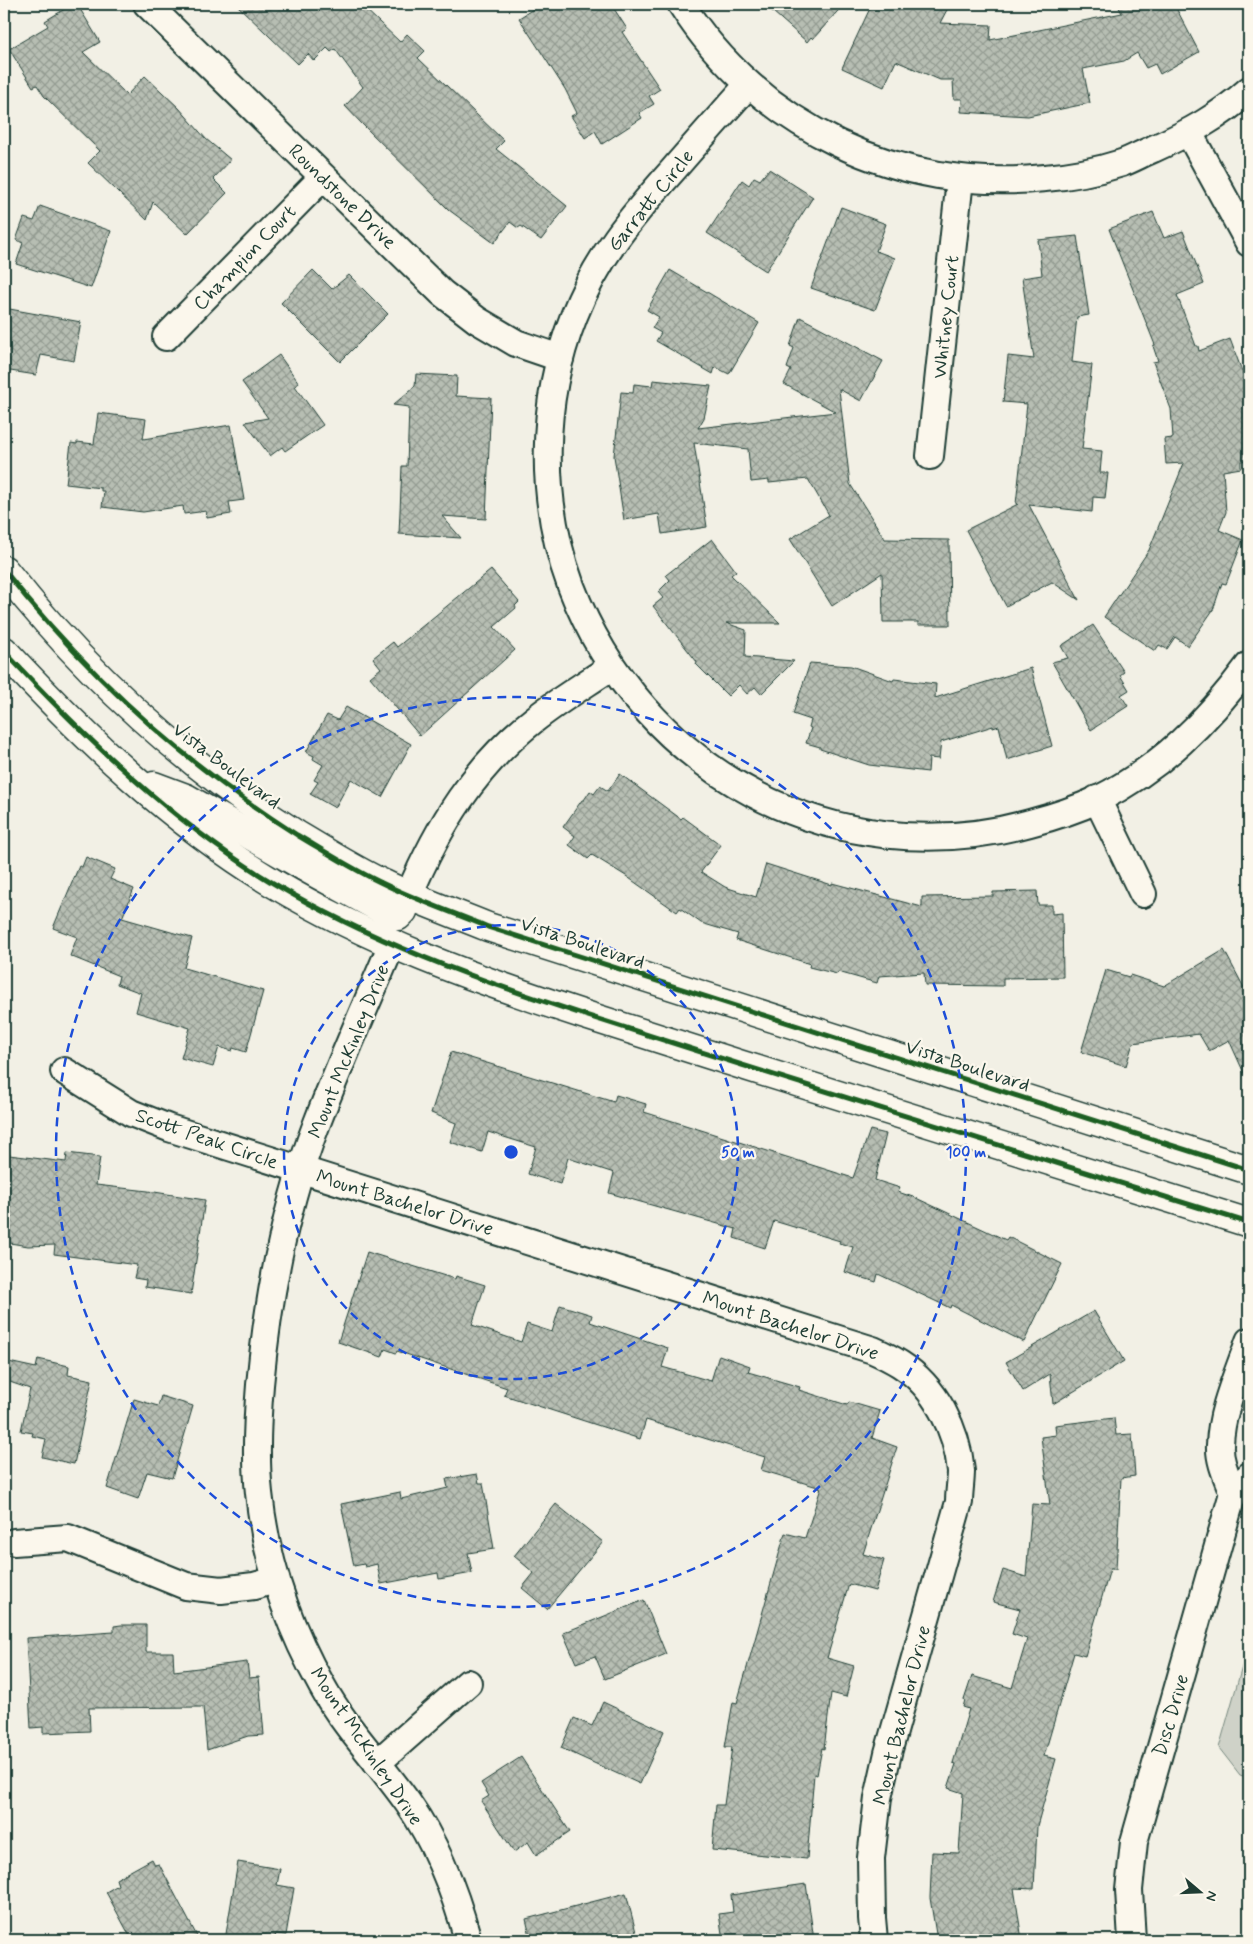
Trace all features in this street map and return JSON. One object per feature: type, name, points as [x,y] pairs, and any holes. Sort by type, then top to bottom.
[{"type":"main road","name":"Vista Boulevard","points":[[4,570],[31,604],[98,677],[200,767],[262,812],[332,856],[385,885],[488,927],[1249,1170]]},
{"type":"main road","points":[[4,651],[55,706],[129,776],[197,831],[273,883],[360,930],[457,972],[550,1003],[1249,1223]]},
{"type":"main road","points":[[129,776],[186,798],[394,916],[398,916],[403,911],[410,895]]},
{"type":"street","name":"Roundstone Drive","points":[[147,4],[442,293],[477,320],[516,342],[560,358]]},
{"type":"street","points":[[680,4],[694,25],[728,66],[748,85],[791,118],[842,146],[896,166],[960,179],[1014,182],[1070,176],[1122,163],[1189,134],[1233,104],[1249,90]]},
{"type":"street","name":"Garratt Circle","points":[[748,85],[627,221],[597,266],[574,314],[560,358],[550,410],[547,461],[551,510],[562,562],[582,615],[611,667],[644,710],[687,751],[734,784],[784,809],[838,827],[894,836],[951,837],[1003,831],[1058,816],[1097,800],[1143,773],[1187,738],[1224,700],[1249,665]]},
{"type":"street","points":[[1189,134],[1249,243]]},
{"type":"street","name":"Champion Court","points":[[166,338],[323,177]]},
{"type":"street","name":"Whitney Court","points":[[930,456],[960,179]]},
{"type":"street","points":[[410,895],[438,833],[462,794],[495,755],[535,719],[611,667]]},
{"type":"street","points":[[1097,800],[1143,894]]},
{"type":"street","name":"Mount McKinley Drive","points":[[392,944],[317,1124],[302,1169],[280,1252],[267,1323],[256,1426],[258,1492],[269,1555],[296,1634],[322,1687],[354,1736],[409,1804],[438,1854],[459,1907],[468,1940]]},
{"type":"street","name":"Scott Peak Circle","points":[[64,1071],[131,1113],[169,1128],[302,1169]]},
{"type":"street","name":"Mount Bachelor Drive","points":[[302,1169],[873,1350],[901,1365],[923,1383],[942,1409],[956,1441],[961,1473],[959,1502],[888,1753],[878,1798],[871,1858],[874,1940]]},
{"type":"street","name":"Disc Drive","points":[[1132,1940],[1128,1890],[1134,1842],[1241,1484],[1222,1466],[1220,1445],[1226,1406],[1249,1341]]},
{"type":"street","points":[[14,1542],[68,1538],[186,1586],[221,1590],[254,1586],[276,1580]]},
{"type":"street","points":[[377,1763],[468,1683]]},
{"type":"shaded area","points":[[1249,1642],[1249,1778],[1240,1775],[1219,1748]]},
{"type":"building","points":[[73,4],[77,4],[100,42],[83,52],[127,95],[145,76],[179,108],[206,139],[231,160],[213,179],[227,193],[187,234],[153,202],[147,220],[88,163],[100,151],[44,96],[37,85],[33,87],[9,49],[48,26],[45,21]]},
{"type":"building","points":[[236,4],[360,4],[400,42],[407,34],[425,51],[418,58],[504,141],[496,149],[567,206],[541,240],[521,226],[518,228],[510,222],[494,243],[449,210],[345,106],[363,87],[335,49],[331,52],[327,48],[314,61],[308,54],[298,64]]},
{"type":"building","points":[[541,4],[611,4],[627,29],[622,32],[660,89],[649,96],[654,104],[639,113],[642,118],[602,144],[595,131],[585,138],[571,116],[577,113],[565,89],[519,18]]},
{"type":"building","points":[[764,4],[844,4],[813,39],[811,37],[807,42]]},
{"type":"building","points":[[872,4],[950,4],[940,23],[991,25],[990,40],[1122,13],[1117,4],[1174,4],[1199,52],[1160,74],[1155,64],[1146,68],[1137,53],[1124,61],[1083,69],[1090,103],[1028,116],[961,112],[962,99],[954,99],[953,80],[940,80],[896,61],[884,87],[842,68]]},
{"type":"building","points":[[769,169],[813,197],[766,271],[707,233],[742,180],[749,185],[754,177],[760,180]]},
{"type":"building","points":[[40,206],[111,231],[91,288],[16,264],[23,243],[16,240],[24,218],[34,221]]},
{"type":"building","points":[[841,207],[886,224],[876,251],[895,258],[875,310],[811,288]]},
{"type":"building","points":[[1153,212],[1164,238],[1183,231],[1204,284],[1177,295],[1196,346],[1198,346],[1199,351],[1230,339],[1249,390],[1249,460],[1241,461],[1241,468],[1223,471],[1226,512],[1219,530],[1243,540],[1226,584],[1222,583],[1213,610],[1188,646],[1175,637],[1167,649],[1159,645],[1155,651],[1104,617],[1149,550],[1184,463],[1166,464],[1164,439],[1173,438],[1171,409],[1153,362],[1158,361],[1153,346],[1155,345],[1109,229]]},
{"type":"building","points":[[1077,236],[1089,315],[1077,317],[1072,362],[1092,365],[1082,449],[1102,451],[1100,473],[1108,473],[1105,498],[1093,497],[1092,512],[1029,505],[1079,600],[1052,582],[1006,606],[966,530],[1018,504],[1016,504],[1027,404],[1003,402],[1008,356],[1034,359],[1022,278],[1042,275],[1038,240]]},
{"type":"building","points":[[313,270],[332,289],[349,275],[388,314],[340,362],[281,303]]},
{"type":"building","points":[[670,270],[759,323],[729,374],[715,367],[713,374],[656,341],[661,333],[652,328],[659,317],[647,310]]},
{"type":"building","points":[[4,308],[81,322],[74,361],[41,355],[36,375],[4,370]]},
{"type":"building","points":[[800,317],[883,361],[861,401],[839,389],[850,484],[885,539],[949,540],[950,625],[918,625],[918,622],[883,622],[882,573],[832,606],[790,539],[829,515],[808,479],[769,483],[769,480],[751,482],[748,449],[694,443],[707,527],[662,534],[659,514],[624,520],[614,456],[621,392],[633,393],[634,384],[652,386],[653,380],[711,386],[704,418],[698,428],[836,412],[784,384],[791,370],[787,368],[794,348],[790,346]]},
{"type":"building","points":[[279,355],[299,383],[295,386],[323,425],[285,451],[282,447],[270,456],[245,422],[268,418],[242,382]]},
{"type":"building","points":[[416,374],[457,376],[456,396],[491,398],[486,519],[442,516],[461,538],[399,534],[402,466],[407,466],[409,407],[393,405],[415,386]]},
{"type":"building","points":[[98,413],[146,419],[143,439],[231,425],[244,500],[229,502],[231,514],[207,518],[206,511],[184,514],[183,506],[143,512],[102,507],[104,491],[101,491],[101,488],[66,484],[71,443],[94,444]]},
{"type":"building","points":[[712,539],[736,571],[731,575],[780,623],[726,623],[746,630],[745,657],[794,661],[761,694],[755,687],[747,694],[739,685],[728,696],[696,664],[697,662],[653,606],[663,598],[658,592],[670,580],[666,575]]},
{"type":"building","points":[[491,570],[519,602],[515,606],[516,608],[494,627],[515,650],[420,736],[370,677],[381,668],[373,658],[393,642],[397,647]]},
{"type":"building","points":[[1093,625],[1124,672],[1120,675],[1129,690],[1121,695],[1128,706],[1091,730],[1052,662],[1068,658],[1061,646]]},
{"type":"building","points":[[810,663],[851,666],[893,681],[894,679],[936,684],[935,698],[1031,668],[1052,746],[1007,760],[999,726],[993,728],[993,726],[941,742],[939,759],[929,758],[928,772],[869,765],[820,749],[820,747],[806,743],[811,728],[809,727],[811,720],[793,714]]},
{"type":"building","points":[[346,707],[411,744],[382,797],[351,779],[335,808],[310,794],[318,782],[314,780],[323,765],[313,759],[314,756],[306,752],[327,715],[338,720]]},
{"type":"building","points":[[620,774],[681,819],[683,817],[721,845],[701,872],[725,887],[756,897],[766,864],[832,885],[832,883],[922,907],[922,897],[993,896],[993,892],[1037,891],[1038,905],[1052,905],[1052,914],[1062,913],[1063,977],[1003,978],[1003,986],[925,985],[924,973],[879,976],[877,983],[838,972],[837,974],[809,967],[810,964],[736,940],[738,934],[701,923],[680,908],[677,912],[626,876],[592,855],[588,859],[569,845],[575,836],[563,827],[582,800],[590,791],[594,794],[600,786],[608,791]]},
{"type":"building","points":[[86,857],[115,869],[110,879],[134,889],[122,918],[192,938],[184,968],[263,991],[246,1052],[233,1048],[232,1051],[219,1047],[213,1067],[181,1058],[190,1028],[136,1012],[141,993],[117,984],[119,976],[70,956],[77,937],[53,928],[79,866],[82,867]]},
{"type":"building","points":[[1224,950],[1249,997],[1249,1084],[1229,1040],[1209,1051],[1199,1034],[1133,1043],[1126,1066],[1081,1052],[1106,970],[1129,977],[1130,975],[1164,986]]},
{"type":"building","points":[[451,1052],[614,1102],[616,1095],[646,1104],[644,1112],[853,1178],[870,1130],[886,1134],[875,1180],[900,1188],[898,1192],[916,1198],[1006,1240],[1008,1237],[1062,1264],[1024,1342],[951,1305],[950,1308],[878,1274],[876,1282],[845,1272],[853,1247],[839,1243],[840,1241],[774,1221],[765,1248],[734,1238],[736,1229],[609,1193],[614,1173],[568,1158],[560,1184],[528,1174],[536,1147],[488,1132],[482,1152],[450,1142],[456,1123],[431,1113]]},
{"type":"building","points":[[67,1153],[100,1157],[96,1185],[205,1200],[191,1294],[145,1287],[146,1280],[134,1278],[137,1265],[54,1254],[55,1245],[28,1246],[4,1242],[4,1193],[9,1155],[66,1162]]},
{"type":"building","points":[[367,1252],[455,1279],[456,1276],[485,1285],[472,1325],[521,1342],[527,1324],[552,1332],[560,1305],[592,1315],[590,1322],[668,1348],[662,1367],[711,1381],[719,1355],[750,1366],[748,1372],[800,1387],[799,1390],[847,1405],[849,1402],[880,1411],[872,1438],[897,1447],[863,1554],[884,1560],[875,1591],[849,1584],[827,1658],[854,1666],[846,1697],[831,1693],[824,1749],[822,1748],[817,1775],[814,1774],[807,1859],[712,1850],[716,1805],[724,1805],[732,1747],[725,1747],[733,1702],[737,1703],[785,1533],[805,1538],[821,1488],[761,1470],[765,1457],[646,1420],[640,1439],[504,1395],[507,1388],[397,1351],[396,1353],[385,1349],[382,1357],[338,1342]]},
{"type":"building","points":[[1094,1311],[1124,1361],[1053,1404],[1050,1374],[1023,1391],[1006,1362]]},
{"type":"building","points":[[38,1359],[69,1366],[68,1375],[92,1380],[74,1464],[42,1457],[46,1439],[32,1436],[33,1433],[21,1431],[30,1389],[4,1380],[4,1361],[36,1368]]},
{"type":"building","points":[[161,1396],[193,1406],[172,1478],[147,1472],[138,1499],[107,1488],[134,1399],[158,1406]]},
{"type":"building","points":[[1114,1418],[1116,1435],[1132,1434],[1135,1476],[1121,1478],[1116,1569],[1110,1569],[1085,1656],[1074,1653],[1044,1756],[1056,1759],[1037,1826],[1034,1889],[1014,1888],[1022,1940],[937,1940],[930,1898],[932,1852],[959,1853],[963,1793],[948,1788],[956,1764],[953,1763],[969,1709],[963,1707],[964,1700],[972,1676],[1012,1688],[1027,1639],[1012,1634],[1020,1609],[993,1602],[1003,1570],[1026,1577],[1032,1504],[1050,1505],[1041,1437],[1056,1435],[1055,1425]]},
{"type":"building","points":[[477,1474],[479,1483],[483,1483],[494,1549],[468,1553],[472,1573],[439,1579],[438,1573],[381,1584],[377,1564],[365,1567],[364,1564],[354,1566],[341,1504],[400,1492],[401,1499],[448,1488],[446,1479]]},
{"type":"building","points":[[556,1504],[603,1542],[547,1609],[522,1588],[534,1573],[514,1556]]},
{"type":"building","points":[[644,1600],[666,1654],[605,1679],[595,1656],[576,1663],[563,1633]]},
{"type":"building","points":[[146,1625],[146,1652],[173,1652],[174,1671],[247,1662],[249,1678],[259,1677],[264,1735],[248,1736],[207,1750],[203,1707],[89,1708],[90,1731],[43,1733],[43,1727],[31,1728],[26,1638],[114,1632],[114,1626]]},
{"type":"building","points":[[603,1702],[664,1731],[640,1784],[561,1748],[574,1718],[592,1726]]},
{"type":"building","points":[[521,1757],[570,1832],[536,1855],[528,1842],[514,1852],[481,1801],[489,1796],[481,1783]]},
{"type":"building","points":[[152,1859],[155,1865],[159,1864],[199,1940],[132,1940],[106,1892],[118,1885],[116,1879]]},
{"type":"building","points":[[238,1862],[280,1869],[277,1885],[294,1888],[286,1935],[276,1934],[274,1940],[225,1940]]},
{"type":"building","points":[[806,1884],[814,1940],[723,1940],[719,1914],[733,1912],[731,1895]]},
{"type":"building","points":[[626,1893],[638,1940],[531,1940],[526,1919]]},
{"type":"cycle path","points":[[4,570],[103,681],[177,747],[215,778],[297,835],[374,880],[488,927],[1249,1170]]},
{"type":"cycle path","points":[[4,651],[98,746],[164,805],[199,833],[273,883],[310,904],[385,941],[502,987],[582,1014],[1249,1223]]}]
